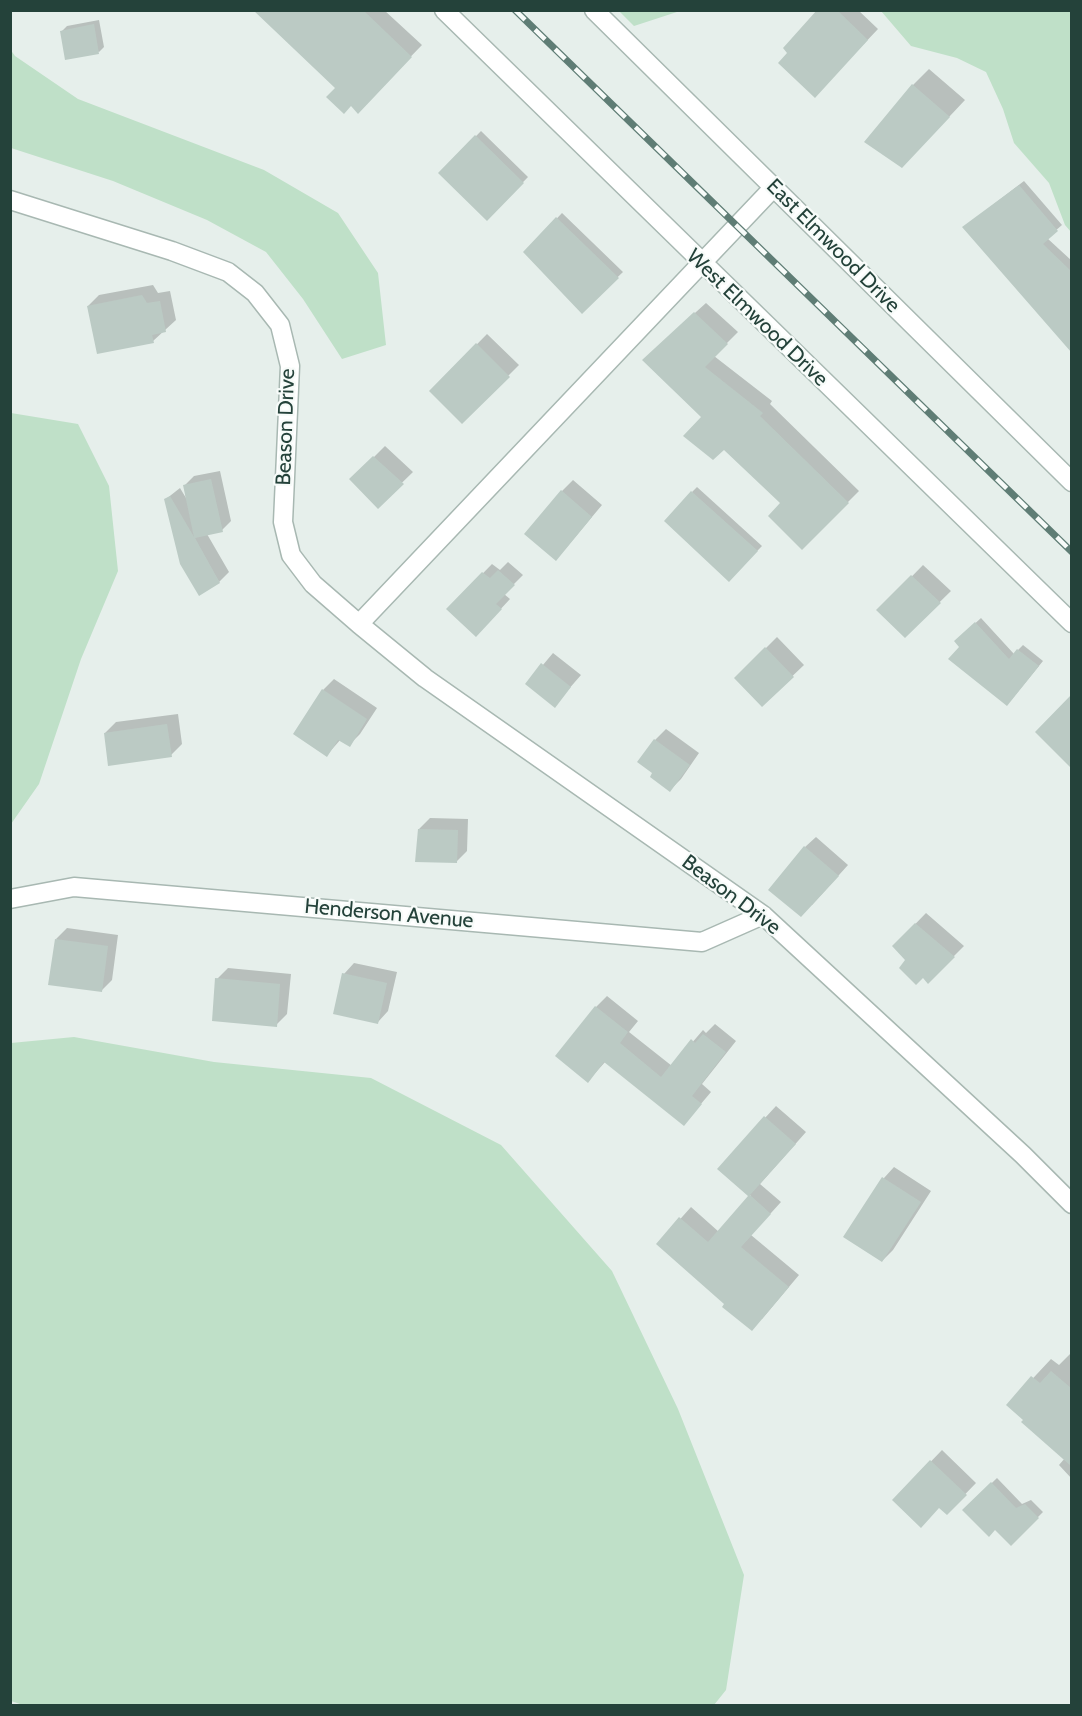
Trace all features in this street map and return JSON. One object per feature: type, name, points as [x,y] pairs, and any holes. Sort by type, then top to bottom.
[{"type":"street","name":"West Elmwood Drive","points":[[444,10],[700,263],[1071,623]]},
{"type":"street","name":"East Elmwood Drive","points":[[594,10],[1071,482]]},
{"type":"street","points":[[359,624],[774,187]]},
{"type":"street","name":"Beason Drive","points":[[10,200],[172,251],[228,272],[255,293],[280,325],[290,366],[283,522],[291,555],[313,584],[425,678],[763,915],[1017,1149],[1071,1204]]},
{"type":"street","name":"Henderson Avenue","points":[[10,899],[74,887],[702,942],[763,915]]},
{"type":"green space","points":[[619,11],[680,11],[634,26]]},
{"type":"green space","points":[[881,11],[1071,11],[1071,232],[1065,225],[1049,183],[1014,143],[1003,109],[986,72],[957,58],[911,46]]},
{"type":"green space","points":[[10,49],[15,56],[78,99],[264,170],[338,213],[378,273],[386,345],[342,359],[303,299],[266,252],[207,220],[113,181],[11,148]]},
{"type":"green space","points":[[11,413],[78,424],[109,486],[118,571],[81,659],[39,784],[11,824]]},
{"type":"green space","points":[[74,1037],[214,1062],[371,1078],[501,1145],[612,1271],[678,1409],[744,1575],[726,1690],[714,1705],[26,1706],[11,1701],[11,1043]]},
{"type":"building","points":[[253,10],[363,10],[412,57],[358,114],[351,106],[344,114],[326,97],[335,88]]},
{"type":"building","points":[[817,10],[837,10],[868,40],[815,98],[778,63],[787,53],[783,48]]},
{"type":"building","points":[[94,24],[99,54],[65,60],[60,31]]},
{"type":"building","points":[[912,84],[950,117],[902,168],[864,142]]},
{"type":"building","points":[[475,135],[524,183],[487,221],[438,173]]},
{"type":"building","points":[[1019,185],[1058,231],[1043,244],[1071,271],[1071,352],[962,227]]},
{"type":"building","points":[[556,217],[619,278],[582,314],[523,252]]},
{"type":"building","points":[[142,295],[147,303],[160,301],[166,332],[152,335],[154,343],[97,354],[87,306]]},
{"type":"building","points":[[694,312],[728,344],[705,367],[763,413],[760,416],[849,503],[802,550],[768,516],[780,503],[724,450],[713,460],[683,436],[701,417],[642,360]]},
{"type":"building","points":[[476,343],[510,377],[462,424],[429,391]]},
{"type":"building","points":[[373,456],[404,484],[378,509],[349,479]]},
{"type":"building","points":[[211,479],[223,532],[195,538],[220,583],[199,596],[180,564],[164,499],[170,496],[194,537],[183,485]]},
{"type":"building","points":[[561,490],[592,517],[556,561],[524,534]]},
{"type":"building","points":[[691,491],[758,551],[729,582],[664,521]]},
{"type":"building","points":[[498,570],[515,585],[496,604],[502,609],[476,637],[446,609],[482,572],[490,578]]},
{"type":"building","points":[[911,575],[941,603],[905,638],[876,610]]},
{"type":"building","points":[[975,622],[1009,659],[1017,649],[1039,666],[1007,706],[948,659],[959,647],[954,641]]},
{"type":"building","points":[[765,647],[794,677],[762,707],[734,678]]},
{"type":"building","points":[[541,663],[571,687],[555,708],[525,684]]},
{"type":"building","points":[[322,689],[367,719],[350,747],[338,740],[327,757],[293,734]]},
{"type":"building","points":[[1071,695],[1071,768],[1035,732]]},
{"type":"building","points":[[167,724],[172,757],[108,766],[104,733]]},
{"type":"building","points":[[654,739],[690,765],[670,792],[650,777],[652,773],[637,762]]},
{"type":"building","points":[[418,829],[458,830],[457,863],[415,862]]},
{"type":"building","points":[[804,846],[839,876],[801,917],[768,890]]},
{"type":"building","points":[[915,923],[955,957],[928,984],[923,978],[916,985],[899,968],[905,960],[892,946]]},
{"type":"building","points":[[55,939],[108,946],[102,992],[48,985]]},
{"type":"building","points":[[342,973],[387,983],[378,1024],[333,1014]]},
{"type":"building","points":[[215,978],[280,984],[277,1027],[212,1021]]},
{"type":"building","points":[[595,1006],[628,1032],[620,1043],[661,1077],[691,1039],[695,1043],[703,1034],[726,1052],[692,1096],[702,1104],[684,1126],[604,1062],[588,1083],[555,1056]]},
{"type":"building","points":[[764,1116],[796,1144],[750,1195],[771,1214],[741,1247],[789,1287],[752,1331],[722,1307],[724,1304],[656,1244],[679,1217],[708,1242],[748,1196],[717,1169]]},
{"type":"building","points":[[882,1177],[921,1202],[882,1262],[843,1237]]},
{"type":"building","points":[[1051,1371],[1071,1388],[1071,1466],[1021,1422],[1023,1420],[1006,1405],[1031,1376],[1040,1383]]},
{"type":"building","points":[[930,1460],[967,1495],[947,1515],[939,1508],[921,1528],[892,1500]]},
{"type":"building","points":[[991,1482],[1016,1508],[1025,1504],[1039,1518],[1011,1546],[995,1530],[989,1537],[962,1510]]},
{"type":"railway","points":[[515,10],[1072,552]]}]
